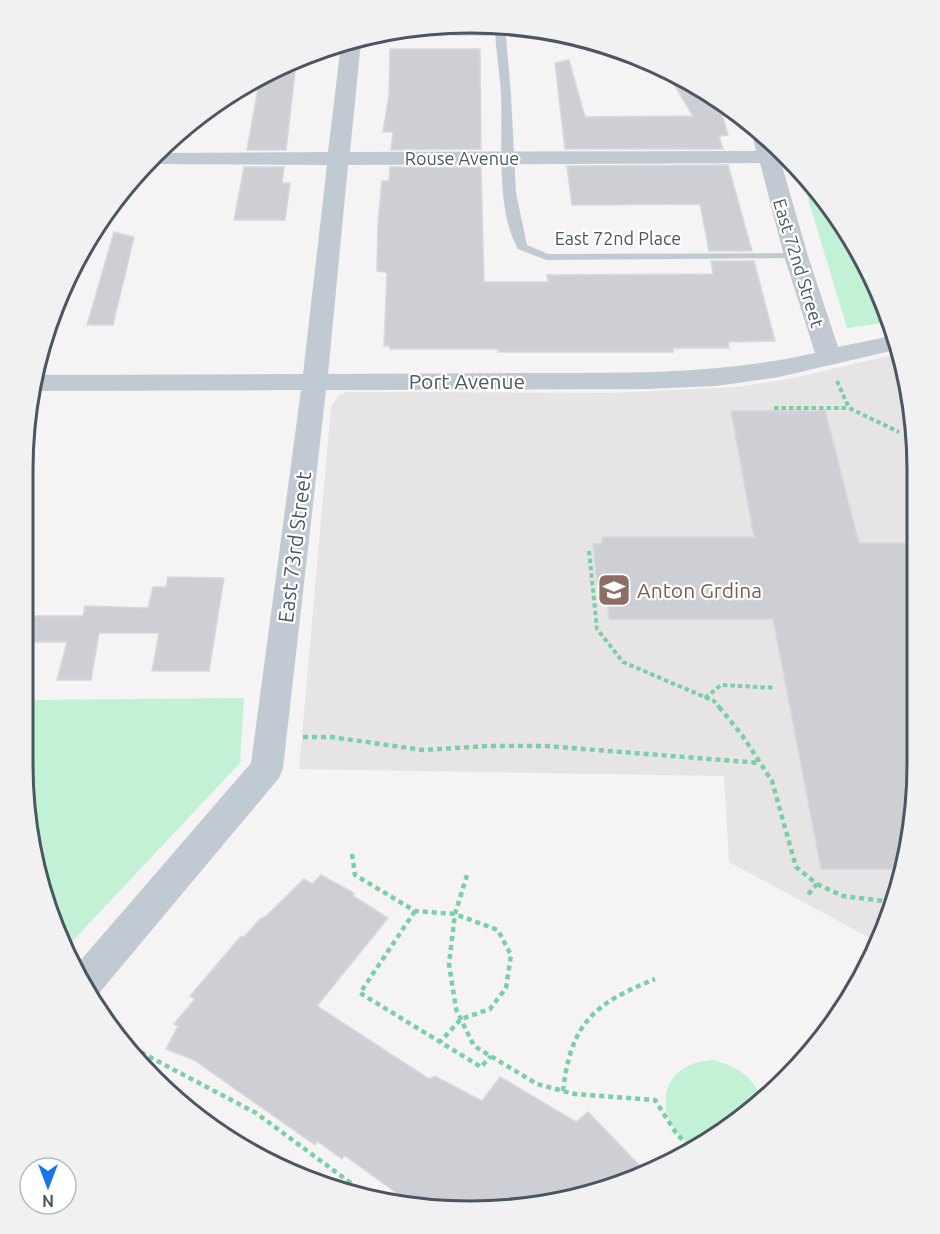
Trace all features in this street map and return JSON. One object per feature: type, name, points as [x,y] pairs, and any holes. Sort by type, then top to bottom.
[{"type":"street","name":"East 73rd Street","points":[[89,977],[267,768],[315,381],[350,50]]},
{"type":"street","name":"East 72nd Street","points":[[766,148],[796,256],[832,368]]},
{"type":"street","name":"Rouse Avenue","points":[[163,159],[768,157]]},
{"type":"street","name":"Port Avenue","points":[[42,383],[646,381],[716,378],[779,369],[832,368],[889,345]]},
{"type":"lane","name":"East 72nd Place","points":[[501,34],[506,94],[507,158],[516,234],[522,247],[546,257],[796,256]]},
{"type":"path","points":[[832,368],[849,408]]},
{"type":"path","points":[[774,408],[849,408],[899,432]]},
{"type":"path","points":[[589,551],[597,629],[623,662],[714,701],[742,735],[772,781],[796,867],[817,884],[843,896],[885,901]]},
{"type":"path","points":[[705,698],[721,685],[775,688]]},
{"type":"path","points":[[303,737],[331,737],[423,750],[488,746],[546,746],[760,763]]},
{"type":"path","points":[[352,854],[355,875],[415,911],[454,914],[498,930],[511,955],[506,988],[490,1009],[461,1019],[440,1042]]},
{"type":"path","points":[[467,875],[454,914],[449,964],[456,1009],[474,1046],[537,1084],[575,1094],[655,1100],[676,1133],[686,1143]]},
{"type":"path","points":[[806,897],[817,884]]},
{"type":"path","points":[[415,911],[360,993],[481,1067],[491,1056]]},
{"type":"path","points":[[563,1091],[565,1070],[585,1021],[624,992],[655,979]]},
{"type":"path","points":[[142,1053],[256,1113],[353,1185]]},
{"type":"shaded area","name":"Anton Grdina","points":[[891,355],[903,413],[907,470],[906,793],[899,849],[884,904],[871,938],[729,862],[724,776],[299,769],[331,407],[339,395],[347,392],[609,393],[738,387],[798,377]]},
{"type":"green space","points":[[805,190],[848,252],[862,277],[882,323],[847,328]]},
{"type":"green space","points":[[244,698],[240,763],[71,942],[56,904],[41,849],[34,793],[33,700]]},
{"type":"green space","points":[[711,1060],[736,1068],[749,1079],[758,1093],[736,1111],[687,1143],[671,1123],[666,1109],[666,1095],[670,1082],[679,1072],[693,1064]]},
{"type":"building","points":[[390,49],[480,49],[481,149],[391,150],[393,132],[383,132],[389,95]]},
{"type":"building","points":[[569,60],[585,117],[693,116],[674,84],[722,113],[728,135],[719,136],[723,149],[565,149],[555,63]]},
{"type":"building","points":[[290,72],[295,72],[286,150],[247,150],[258,89]]},
{"type":"building","points":[[728,165],[752,251],[709,251],[700,204],[572,205],[567,166]]},
{"type":"building","points":[[244,167],[284,167],[282,183],[290,183],[285,220],[234,220]]},
{"type":"building","points":[[390,167],[481,167],[484,282],[548,282],[547,275],[713,274],[711,261],[754,261],[775,341],[728,342],[729,348],[673,348],[673,352],[498,352],[498,349],[390,349],[390,346],[384,346],[387,274],[377,271],[382,181],[389,181]]},
{"type":"building","points":[[114,232],[134,237],[113,325],[87,325]]},
{"type":"building","points":[[825,410],[859,543],[907,543],[906,793],[899,849],[894,869],[821,869],[773,619],[609,619],[606,586],[597,586],[593,544],[602,544],[602,537],[754,537],[731,411]]},
{"type":"building","points":[[168,577],[224,578],[209,671],[152,671],[159,633],[99,633],[91,680],[57,680],[67,642],[33,642],[33,616],[83,616],[85,606],[148,608],[153,587],[166,587]]},
{"type":"building","points":[[321,875],[354,893],[353,896],[388,918],[317,1006],[429,1079],[435,1076],[482,1101],[500,1077],[576,1122],[588,1112],[641,1166],[583,1186],[527,1197],[470,1201],[400,1195],[344,1155],[342,1159],[317,1141],[315,1145],[194,1060],[166,1049],[178,1026],[174,1024],[195,999],[190,996],[241,936],[244,937],[260,919],[266,916],[304,879],[312,884]]},
{"type":"place","name":"Anton Grdina","points":[[614,590]]}]
